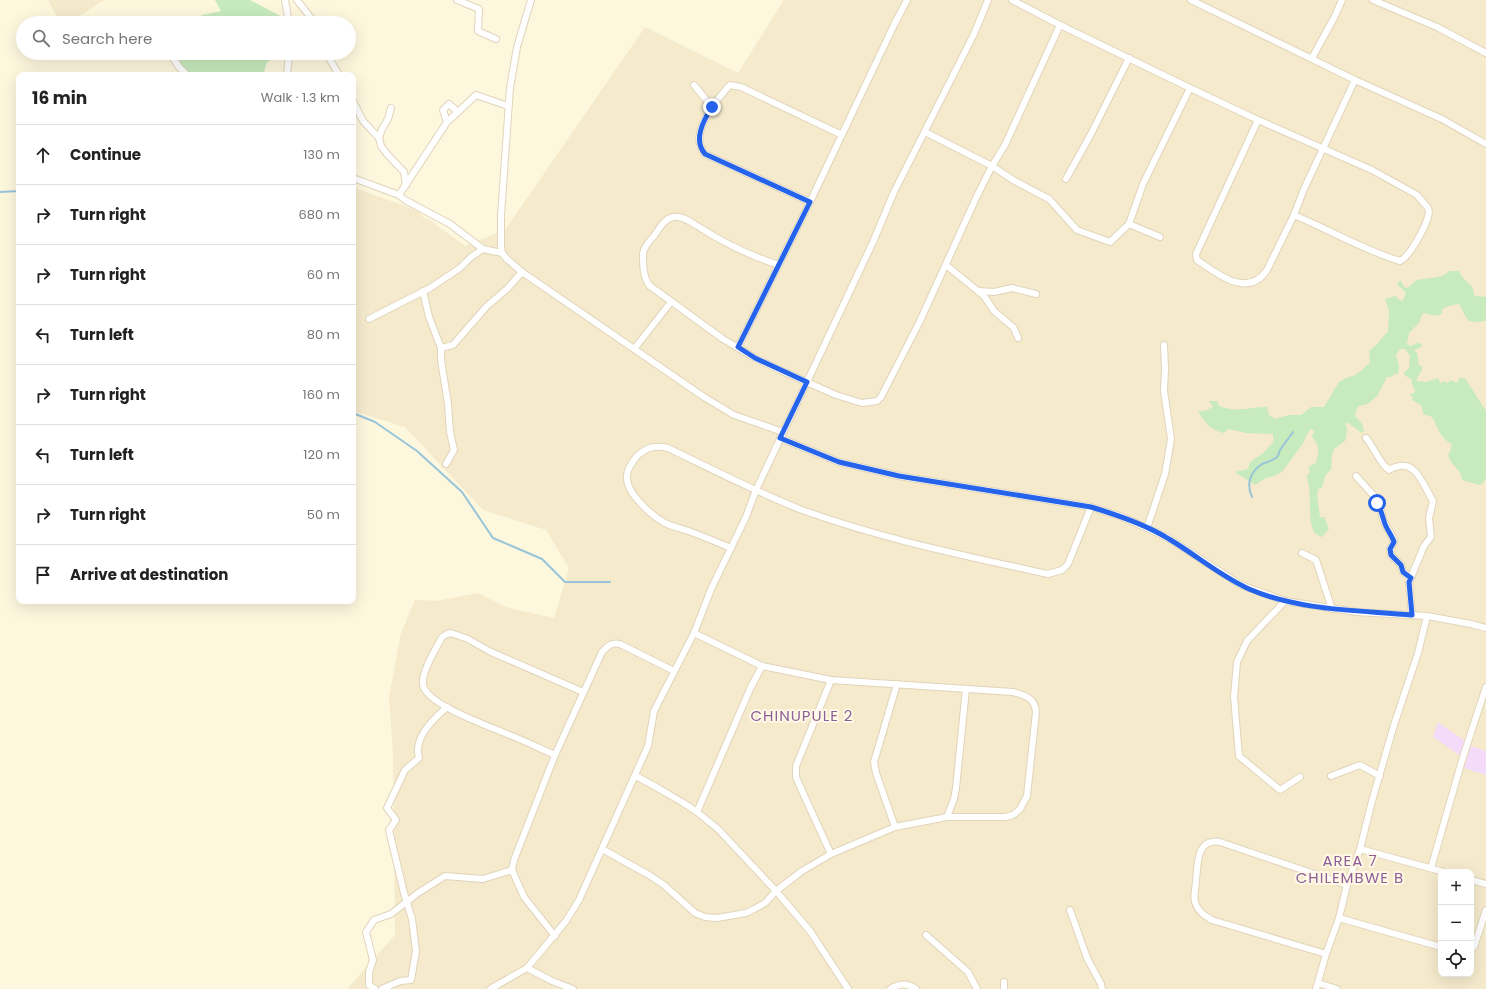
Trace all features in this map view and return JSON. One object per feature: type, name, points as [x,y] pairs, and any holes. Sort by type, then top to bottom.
[{"type":"street","points":[[285,0],[288,16]]},
{"type":"street","points":[[297,0],[309,16]]},
{"type":"street","points":[[458,0],[480,9],[478,31],[496,39]]},
{"type":"street","points":[[531,0],[517,47],[510,88],[502,215],[502,253],[522,272],[704,397],[734,415],[839,462],[899,476],[1091,507],[1120,516],[1168,538],[1234,581],[1250,589],[1285,602],[1356,612],[1427,616],[1486,628]]},
{"type":"street","points":[[738,347],[810,202],[907,0]]},
{"type":"street","points":[[490,989],[527,968],[555,936],[579,900],[625,795],[636,776],[649,742],[654,711],[694,633],[712,587],[746,517],[756,490],[781,435],[873,242],[894,192],[974,34],[988,0]]},
{"type":"street","points":[[1012,0],[1190,88],[1258,120],[1372,170],[1417,195],[1428,208],[1429,216],[1406,258],[1400,261],[1351,241],[1318,224],[1294,215]]},
{"type":"street","points":[[1191,0],[1355,80],[1385,92],[1442,119],[1486,144]]},
{"type":"street","points":[[1312,58],[1342,0]]},
{"type":"street","points":[[1373,0],[1431,24],[1486,53]]},
{"type":"street","points":[[779,265],[757,258],[713,236],[681,217],[673,217],[663,224],[647,245],[643,255],[645,279],[647,283],[723,339],[755,358],[836,395],[862,403],[877,401],[881,397],[919,323],[977,196],[992,166],[1005,145],[1060,25]]},
{"type":"street","points":[[1066,179],[1091,134],[1128,58]]},
{"type":"street","points":[[174,60],[185,72]]},
{"type":"street","points":[[287,72],[288,60]]},
{"type":"street","points":[[330,60],[337,72]]},
{"type":"street","points":[[1258,120],[1197,248],[1196,254],[1197,260],[1222,276],[1238,283],[1252,284],[1261,278],[1267,270],[1294,215],[1304,189],[1355,80]]},
{"type":"street","points":[[694,85],[712,107]]},
{"type":"street","points":[[810,202],[705,154],[701,149],[699,142],[700,133],[706,116],[726,88],[730,85],[734,85],[842,135]]},
{"type":"street","points":[[925,132],[992,166],[1013,180],[1049,199],[1077,230],[1110,242],[1129,224],[1143,184],[1190,88]]},
{"type":"street","points":[[399,195],[448,122],[476,96],[508,106]]},
{"type":"street","points":[[448,122],[443,110],[449,104],[458,112]]},
{"type":"street","points":[[356,107],[363,121],[379,138],[381,146],[404,172],[406,185]]},
{"type":"street","points":[[379,138],[382,128],[388,119],[391,108]]},
{"type":"street","points":[[356,179],[399,195],[405,200],[450,224],[483,250],[502,253]]},
{"type":"street","points":[[1129,224],[1160,237]]},
{"type":"street","points":[[369,319],[423,291],[460,268],[471,257],[483,250]]},
{"type":"street","points":[[946,265],[984,296],[994,311],[1014,328],[1018,338]]},
{"type":"street","points":[[441,348],[453,344],[487,306],[507,289],[522,272]]},
{"type":"street","points":[[978,291],[994,292],[1012,288],[1036,294]]},
{"type":"street","points":[[423,291],[429,317],[441,348],[441,360],[448,404],[450,432],[454,450],[446,464]]},
{"type":"street","points":[[634,349],[671,302]]},
{"type":"street","points":[[1147,528],[1165,474],[1171,438],[1164,391],[1164,345]]},
{"type":"street","points":[[1366,438],[1374,448],[1385,467],[1389,470],[1396,466],[1404,465],[1415,471],[1421,478],[1433,501],[1429,518],[1431,537],[1424,546],[1409,582],[1412,615]]},
{"type":"street","points":[[731,548],[693,532],[673,527],[654,515],[640,502],[627,479],[627,472],[633,460],[645,449],[660,446],[668,448],[802,510],[874,534],[1048,574],[1062,570],[1068,564],[1091,507]]},
{"type":"street","points":[[1356,476],[1375,497],[1393,538],[1394,542],[1390,549],[1391,555],[1401,565],[1403,572],[1411,578]]},
{"type":"street","points":[[1302,553],[1316,560],[1332,609]]},
{"type":"street","points":[[1285,602],[1247,641],[1237,662],[1234,697],[1239,756],[1280,790],[1300,777]]},
{"type":"street","points":[[1337,989],[1317,986],[1326,954],[1339,918],[1347,885],[1360,849],[1394,725],[1418,653],[1427,616]]},
{"type":"street","points":[[554,755],[481,724],[437,702],[427,693],[423,686],[423,679],[431,658],[442,637],[451,633],[468,639],[489,651],[583,692]]},
{"type":"street","points":[[602,849],[648,874],[664,885],[695,913],[705,917],[717,918],[746,913],[765,903],[776,890],[802,871],[831,854],[895,827],[948,817],[1006,817],[1013,815],[1020,809],[1027,796],[1036,712],[1033,701],[1027,697],[1013,692],[831,680],[762,666],[694,633]]},
{"type":"street","points":[[555,936],[524,897],[512,870],[514,860],[554,755],[602,652],[610,644],[616,643],[674,672]]},
{"type":"street","points":[[697,812],[750,689],[762,666]]},
{"type":"street","points":[[831,680],[796,766],[796,777],[831,854]]},
{"type":"street","points":[[895,827],[876,773],[874,762],[897,684]]},
{"type":"street","points":[[1432,868],[1463,757],[1486,687]]},
{"type":"street","points":[[948,817],[954,799],[958,774],[966,689]]},
{"type":"street","points":[[382,989],[400,981],[411,980],[416,951],[412,919],[390,830],[396,820],[387,808],[405,770],[419,758],[417,749],[422,735],[431,722],[447,707]]},
{"type":"street","points":[[1331,776],[1360,765],[1380,776]]},
{"type":"street","points":[[636,776],[697,812],[718,829],[776,890],[810,931],[848,989]]},
{"type":"street","points":[[1326,954],[1212,920],[1201,913],[1194,901],[1198,857],[1206,844],[1214,841],[1220,842],[1347,885]]},
{"type":"street","points":[[1360,849],[1438,870]]},
{"type":"street","points":[[375,989],[369,985],[369,972],[373,960],[366,932],[374,920],[391,914],[445,876],[483,879],[512,870]]},
{"type":"street","points":[[1474,881],[1486,884]]},
{"type":"street","points":[[1070,910],[1087,958],[1101,984],[1102,989]]},
{"type":"street","points":[[1474,947],[1486,910]]},
{"type":"street","points":[[1339,918],[1438,946]]},
{"type":"street","points":[[926,935],[968,972],[977,989]]},
{"type":"street","points":[[527,968],[552,981],[573,989]]},
{"type":"street","points":[[1004,982],[1004,989]]},
{"type":"street","points":[[890,989],[897,985],[905,984],[916,989]]},
{"type":"shaded area","points":[[48,0],[104,0],[80,16],[56,16]]},
{"type":"shaded area","points":[[784,0],[1486,0],[1486,989],[347,989],[395,935],[393,754],[389,697],[401,633],[415,600],[437,601],[478,593],[505,607],[554,618],[569,568],[546,530],[483,510],[405,427],[356,412],[356,188],[418,211],[423,217],[431,221],[465,246],[505,230],[645,27],[738,73]]},
{"type":"shaded area","points":[[1438,722],[1466,742],[1461,756],[1433,737]]},
{"type":"shaded area","points":[[1471,746],[1486,751],[1486,775],[1464,768]]},
{"type":"green space","points":[[215,0],[250,0],[280,16],[201,16],[221,11]]},
{"type":"green space","points":[[178,60],[271,60],[267,62],[264,72],[182,72]]},
{"type":"green space","points":[[1450,271],[1458,271],[1470,284],[1474,296],[1486,297],[1486,321],[1469,321],[1459,304],[1442,309],[1442,313],[1437,315],[1423,313],[1419,323],[1409,333],[1407,344],[1411,346],[1417,343],[1422,344],[1421,347],[1414,350],[1417,353],[1419,365],[1423,367],[1416,381],[1426,382],[1438,378],[1441,384],[1443,381],[1448,383],[1450,380],[1457,383],[1459,378],[1465,378],[1486,411],[1486,478],[1482,484],[1479,485],[1462,480],[1448,455],[1452,444],[1442,436],[1432,417],[1423,414],[1422,406],[1412,400],[1413,397],[1409,395],[1415,392],[1412,380],[1403,374],[1410,367],[1410,356],[1405,349],[1400,349],[1396,355],[1399,368],[1397,375],[1395,374],[1391,377],[1387,377],[1377,396],[1368,404],[1359,406],[1355,413],[1364,430],[1362,433],[1348,423],[1345,423],[1347,429],[1345,441],[1334,449],[1331,469],[1325,476],[1322,488],[1318,489],[1317,495],[1320,517],[1324,517],[1329,529],[1322,537],[1314,532],[1312,527],[1310,492],[1307,475],[1310,472],[1308,467],[1316,463],[1318,456],[1318,446],[1312,437],[1314,431],[1311,429],[1307,434],[1304,442],[1282,472],[1266,478],[1255,485],[1235,472],[1248,469],[1250,462],[1263,453],[1273,442],[1273,434],[1246,433],[1229,429],[1223,433],[1210,427],[1198,412],[1213,407],[1209,401],[1217,401],[1219,406],[1231,409],[1267,407],[1269,415],[1275,419],[1290,415],[1301,415],[1311,407],[1324,407],[1339,382],[1355,375],[1370,362],[1369,351],[1388,332],[1389,311],[1385,299],[1395,296],[1401,301],[1403,300],[1406,293],[1397,284],[1400,280],[1405,288],[1409,287],[1416,280],[1442,276]]},
{"type":"waterway","points":[[0,192],[16,191]]},
{"type":"waterway","points":[[356,414],[375,422],[417,451],[462,492],[493,538],[542,559],[565,582],[610,582]]},
{"type":"waterway","points":[[1252,497],[1249,487],[1252,475],[1262,464],[1277,457],[1280,450],[1293,432]]},
{"type":"district","name":"CHINUPULE 2","points":[[802,716]]},
{"type":"district","name":"AREA 7 CHILEMBWE B","points":[[1350,870]]},
{"type":"route","points":[[712,107],[706,116],[700,133],[699,142],[701,149],[705,154],[810,202],[738,347],[755,358],[807,382],[780,438],[839,462],[899,476],[1091,507],[1120,516],[1168,538],[1241,585],[1285,602],[1356,612],[1412,615],[1409,582],[1411,578],[1403,572],[1401,565],[1391,555],[1390,549],[1394,542],[1393,538],[1383,520],[1383,515],[1377,503]]}]
